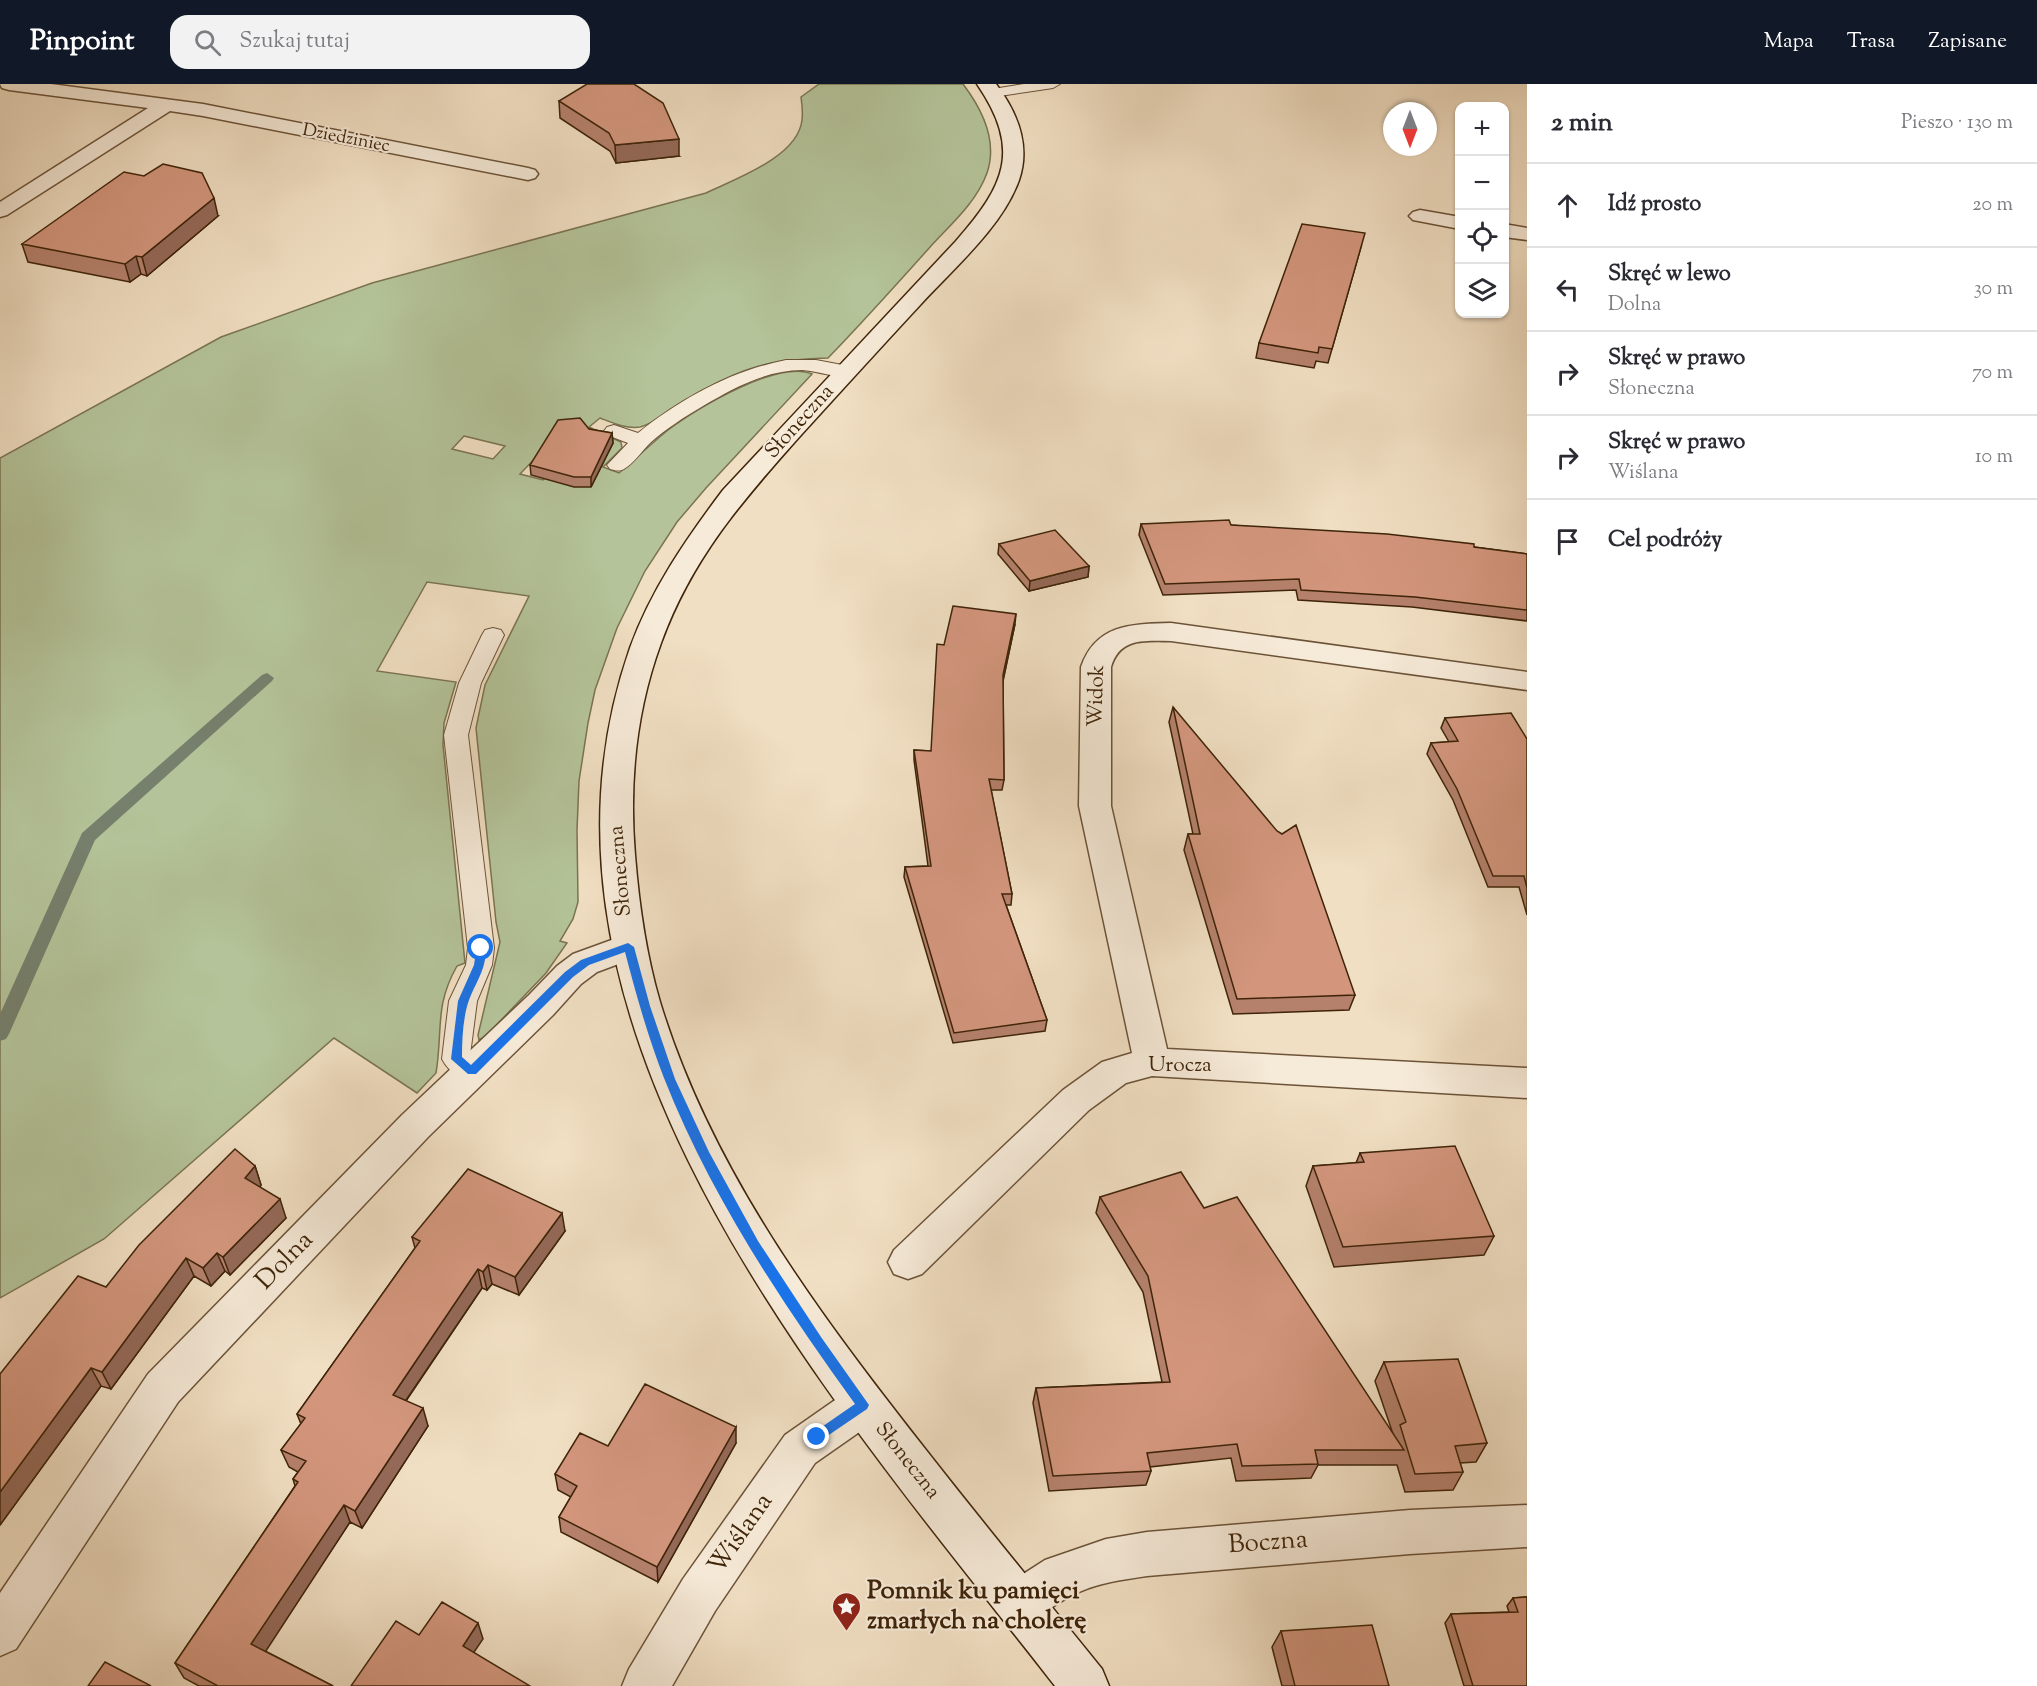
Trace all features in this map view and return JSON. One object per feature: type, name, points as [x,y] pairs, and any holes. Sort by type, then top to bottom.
[{"type":"street","name":"Dziedziniec","points":[[9,84],[203,111],[528,174]]},
{"type":"street","name":"Słoneczna","points":[[990,89],[1011,130],[1014,150],[1012,170],[999,200],[962,244],[732,496],[704,531],[680,570],[644,647],[632,685],[622,734],[617,783],[619,890],[628,947],[669,1079],[704,1154],[760,1255],[863,1405],[1085,1686]]},
{"type":"street","points":[[0,212],[164,107]]},
{"type":"street","points":[[1420,216],[1455,222]]},
{"type":"street","points":[[1509,231],[1527,234]]},
{"type":"street","name":"Widok","points":[[1152,1062],[1095,806],[1096,667],[1099,653],[1108,644],[1129,634],[1172,632],[1527,681]]},
{"type":"street","name":"Dolna","points":[[0,1633],[163,1388],[415,1126],[569,975],[585,963],[628,947]]},
{"type":"street","name":"Urocza","points":[[908,1262],[1076,1100],[1115,1072],[1152,1062],[1527,1083]]},
{"type":"street","name":"Wiślana","points":[[646,1686],[699,1595],[801,1449],[863,1405]]},
{"type":"street","name":"Boczna","points":[[1019,1603],[1061,1576],[1106,1561],[1147,1554],[1398,1533],[1527,1526]]},
{"type":"lane","points":[[990,89],[1053,84]]},
{"type":"lane","points":[[617,465],[641,441],[689,406],[720,389],[759,373],[786,366],[803,365],[846,370]]},
{"type":"lane","points":[[614,431],[641,441]]},
{"type":"lane","points":[[472,1071],[456,1059],[463,1001],[479,965],[481,948],[456,735],[470,683],[493,635]]},
{"type":"green space","points":[[819,84],[963,84],[982,115],[989,137],[991,149],[987,173],[976,194],[962,212],[828,358],[787,361],[753,368],[720,381],[651,423],[640,427],[615,424],[600,418],[589,427],[621,442],[622,448],[603,467],[619,473],[668,430],[697,410],[738,388],[779,373],[797,371],[812,374],[677,522],[645,571],[617,628],[595,690],[588,723],[579,781],[578,902],[573,919],[560,941],[567,943],[546,973],[486,1036],[479,1040],[478,1035],[500,942],[476,728],[485,685],[529,596],[427,582],[377,671],[456,682],[444,723],[443,745],[465,963],[457,966],[445,994],[440,1019],[436,1073],[417,1093],[334,1038],[104,1239],[0,1298],[0,458],[221,337],[372,283],[706,193],[748,174],[778,156],[789,145],[798,133],[802,120],[801,97]],"holes":[[[464,436],[505,446],[493,459],[452,449]],[[542,451],[564,457],[543,480],[520,474]]]},
{"type":"building","points":[[587,84],[634,84],[663,103],[679,139],[615,145],[609,133],[559,101]]},
{"type":"building","points":[[163,164],[202,173],[214,198],[142,257],[136,256],[125,264],[22,244],[124,172],[144,176]]},
{"type":"building","points":[[1302,224],[1365,233],[1332,349],[1319,347],[1318,353],[1259,343]]},
{"type":"building","points":[[580,418],[589,429],[612,433],[591,477],[574,477],[530,465],[558,420]]},
{"type":"building","points":[[1229,520],[1231,525],[1387,534],[1474,544],[1474,547],[1527,554],[1527,610],[1415,597],[1301,590],[1299,579],[1165,584],[1141,524]]},
{"type":"building","points":[[1055,530],[1089,566],[1030,581],[999,544]]},
{"type":"building","points":[[953,606],[1016,614],[1003,675],[1004,780],[989,779],[1012,894],[1002,894],[1047,1020],[954,1033],[905,867],[931,866],[914,750],[931,751],[937,644],[944,645]]},
{"type":"building","points":[[1173,707],[1277,831],[1282,834],[1296,825],[1355,995],[1237,999],[1188,834],[1200,834]]},
{"type":"building","points":[[1511,713],[1527,739],[1527,888],[1524,876],[1493,876],[1457,789],[1431,743],[1458,741],[1445,718]]},
{"type":"building","points":[[1455,1146],[1494,1236],[1343,1247],[1313,1166],[1364,1162],[1360,1153]]},
{"type":"building","points":[[235,1149],[255,1166],[245,1178],[280,1199],[223,1257],[217,1253],[203,1268],[186,1258],[102,1372],[91,1368],[0,1492],[0,1374],[78,1276],[106,1287],[139,1245]]},
{"type":"building","points":[[468,1169],[562,1213],[515,1277],[488,1265],[483,1272],[478,1269],[393,1395],[423,1408],[355,1511],[344,1505],[251,1644],[333,1686],[218,1686],[175,1663],[298,1482],[293,1479],[306,1461],[281,1450],[305,1418],[297,1414],[420,1241],[412,1237]]},
{"type":"building","points":[[1181,1172],[1204,1208],[1237,1197],[1404,1450],[1315,1450],[1318,1464],[1242,1466],[1237,1444],[1147,1453],[1151,1471],[1053,1476],[1036,1388],[1170,1382],[1148,1276],[1100,1197]]},
{"type":"building","points":[[1458,1359],[1487,1443],[1455,1446],[1463,1472],[1415,1474],[1400,1425],[1406,1422],[1384,1362]]},
{"type":"building","points":[[645,1384],[736,1427],[657,1567],[559,1517],[577,1486],[555,1474],[580,1433],[608,1446]]},
{"type":"building","points":[[1527,1597],[1527,1686],[1473,1686],[1451,1614],[1518,1612],[1513,1598]]},
{"type":"building","points":[[442,1602],[478,1623],[463,1646],[530,1686],[351,1686],[396,1621],[419,1635]]},
{"type":"building","points":[[1372,1625],[1389,1686],[1295,1686],[1281,1631]]},
{"type":"building","points":[[105,1662],[151,1686],[88,1686]]},
{"type":"waterway","points":[[0,1034],[88,837],[267,678]]},
{"type":"place","name":"Pomnik ku pamięci zmarłych na cholerę","points":[[846,1632]]},
{"type":"route","points":[[481,948],[479,965],[463,1001],[457,1041],[456,1059],[472,1071],[569,975],[585,963],[628,947],[669,1079],[704,1154],[754,1245],[817,1341],[863,1405],[817,1437]]}]
